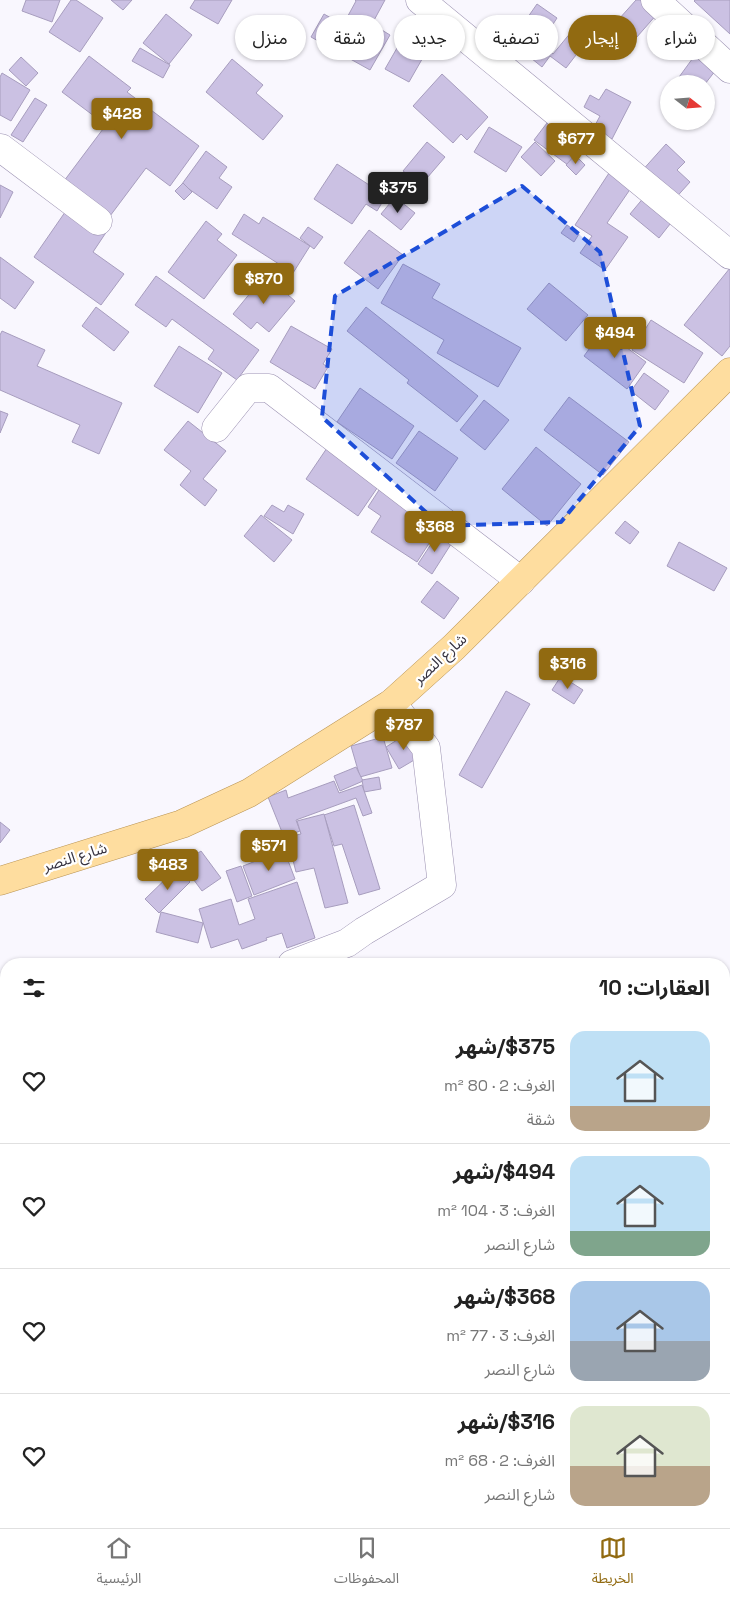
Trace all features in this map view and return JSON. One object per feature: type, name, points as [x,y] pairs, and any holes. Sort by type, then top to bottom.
[{"type":"main road","name":"شارع النصر","points":[[0,880],[182,824],[249,792],[392,703],[454,647],[730,372]]},
{"type":"street","points":[[420,0],[730,256]]},
{"type":"street","points":[[655,0],[730,69]]},
{"type":"street","points":[[0,150],[1,148],[98,221]]},
{"type":"street","points":[[216,428],[248,388],[269,388],[521,580]]},
{"type":"street","points":[[308,958],[347,943],[442,885],[426,748],[392,703]]},
{"type":"street","points":[[355,958],[364,932]]},
{"type":"highlighted area","points":[[522,186],[600,252],[640,426],[561,522],[441,526],[322,417],[335,296]]},
{"type":"building","points":[[26,0],[60,0],[52,22],[22,11]]},
{"type":"building","points":[[71,0],[76,0],[103,18],[80,52],[49,32]]},
{"type":"building","points":[[111,0],[132,0],[123,10]]},
{"type":"building","points":[[195,0],[232,0],[218,24],[190,8]]},
{"type":"building","points":[[385,0],[377,15],[348,15],[356,1]]},
{"type":"building","points":[[636,0],[643,0],[658,13],[656,15],[647,15],[647,26],[637,37],[637,15],[623,15]]},
{"type":"building","points":[[730,0],[730,34],[715,20],[715,15],[709,15],[694,1]]},
{"type":"building","points":[[537,4],[553,15],[529,15]]},
{"type":"building","points":[[166,14],[192,35],[169,64],[143,43]]},
{"type":"building","points":[[316,28],[316,40],[311,37]]},
{"type":"building","points":[[384,31],[390,35],[384,46]]},
{"type":"building","points":[[568,36],[568,60],[572,60],[566,68],[555,60],[558,60],[558,48]]},
{"type":"building","points":[[140,48],[170,65],[163,78],[132,61]]},
{"type":"building","points":[[394,53],[394,60],[422,60],[409,82],[385,69]]},
{"type":"building","points":[[89,56],[131,88],[127,92],[199,146],[170,186],[146,168],[110,216],[64,181],[106,125],[62,92]]},
{"type":"building","points":[[21,57],[38,73],[26,86],[9,70]]},
{"type":"building","points":[[232,59],[263,85],[256,93],[283,116],[263,140],[206,92]]},
{"type":"building","points":[[352,60],[376,60],[370,70]]},
{"type":"building","points":[[533,60],[547,60],[542,67]]},
{"type":"building","points":[[691,60],[711,60],[719,66],[712,75],[681,75]]},
{"type":"building","points":[[2,73],[30,90],[11,121],[0,115],[0,77]]},
{"type":"building","points":[[442,74],[488,117],[467,140],[461,134],[453,143],[413,106]]},
{"type":"building","points":[[606,89],[631,102],[612,139],[593,129],[600,116],[584,107],[590,95],[599,100]]},
{"type":"building","points":[[35,98],[47,105],[23,142],[11,135]]},
{"type":"building","points":[[547,123],[580,148],[568,165],[534,140]]},
{"type":"building","points":[[489,127],[522,147],[506,172],[474,152]]},
{"type":"building","points":[[427,142],[445,157],[421,185],[403,171]]},
{"type":"building","points":[[535,142],[555,161],[541,176],[521,157]]},
{"type":"building","points":[[666,144],[685,162],[677,170],[690,182],[672,202],[640,173]]},
{"type":"building","points":[[206,151],[227,167],[219,178],[232,187],[217,209],[182,184]]},
{"type":"building","points":[[575,155],[585,165],[576,175],[566,165]]},
{"type":"building","points":[[337,164],[386,196],[377,211],[366,204],[352,224],[314,199]]},
{"type":"building","points":[[609,173],[631,188],[607,223],[628,237],[605,270],[580,253],[592,236],[575,225]]},
{"type":"building","points":[[183,183],[192,192],[184,200],[175,191]]},
{"type":"building","points":[[0,185],[13,192],[0,218]]},
{"type":"building","points":[[645,196],[674,219],[659,238],[630,214]]},
{"type":"building","points":[[395,197],[415,213],[401,230],[381,214]]},
{"type":"building","points":[[70,205],[107,231],[93,252],[124,274],[101,305],[34,257]]},
{"type":"building","points":[[244,214],[259,224],[263,217],[310,246],[293,273],[232,234]]},
{"type":"building","points":[[206,221],[222,234],[217,240],[237,255],[204,299],[168,272]]},
{"type":"building","points":[[567,225],[579,234],[574,242],[561,233]]},
{"type":"building","points":[[308,227],[323,237],[314,249],[300,238]]},
{"type":"building","points":[[369,230],[403,255],[378,289],[344,263]]},
{"type":"building","points":[[0,257],[34,282],[15,309],[0,298]]},
{"type":"building","points":[[403,264],[440,284],[432,298],[521,348],[498,387],[437,353],[444,340],[381,303]]},
{"type":"building","points":[[730,268],[730,346],[722,356],[684,325]]},
{"type":"building","points":[[265,275],[295,301],[269,332],[257,322],[251,329],[233,314]]},
{"type":"building","points":[[156,276],[259,350],[237,380],[208,359],[214,350],[172,319],[166,327],[135,305]]},
{"type":"building","points":[[549,283],[588,315],[566,341],[527,309]]},
{"type":"building","points":[[96,307],[129,332],[114,351],[82,326]]},
{"type":"building","points":[[366,307],[478,396],[457,422],[407,383],[409,380],[347,331]]},
{"type":"building","points":[[651,320],[703,353],[684,383],[632,350]]},
{"type":"building","points":[[291,326],[332,349],[323,364],[328,367],[315,389],[270,362]]},
{"type":"building","points":[[603,330],[646,362],[627,389],[584,356]]},
{"type":"building","points":[[2,331],[45,350],[37,366],[122,403],[99,454],[72,442],[80,425],[0,390],[0,335]]},
{"type":"building","points":[[179,346],[222,373],[198,413],[154,386]]},
{"type":"building","points":[[644,373],[669,391],[655,410],[631,391]]},
{"type":"building","points":[[360,388],[414,426],[392,459],[337,422]]},
{"type":"building","points":[[569,397],[629,442],[603,475],[544,430]]},
{"type":"building","points":[[484,400],[509,420],[485,450],[460,430]]},
{"type":"building","points":[[0,411],[8,414],[0,433]]},
{"type":"building","points":[[188,421],[226,451],[203,479],[217,490],[205,506],[180,485],[191,471],[164,450]]},
{"type":"building","points":[[419,431],[458,458],[435,491],[396,463]]},
{"type":"building","points":[[536,447],[581,484],[547,526],[502,489]]},
{"type":"building","points":[[327,448],[382,481],[358,516],[306,479]]},
{"type":"building","points":[[379,490],[439,528],[417,562],[371,532],[381,516],[368,507]]},
{"type":"building","points":[[272,505],[284,512],[288,505],[304,514],[293,534],[264,516]]},
{"type":"building","points":[[261,515],[292,540],[274,562],[244,536]]},
{"type":"building","points":[[625,521],[639,532],[630,544],[615,533]]},
{"type":"building","points":[[439,532],[453,541],[432,574],[418,564]]},
{"type":"building","points":[[679,542],[727,568],[714,591],[667,566]]},
{"type":"building","points":[[437,581],[459,598],[444,619],[421,602]]},
{"type":"building","points":[[561,676],[583,690],[574,704],[552,690]]},
{"type":"building","points":[[506,691],[530,704],[482,788],[459,775]]},
{"type":"building","points":[[408,733],[421,756],[399,769],[386,747]]},
{"type":"building","points":[[383,737],[392,768],[360,777],[351,746]]},
{"type":"building","points":[[356,767],[363,781],[340,791],[334,776]]},
{"type":"building","points":[[379,777],[381,789],[364,792],[362,780]]},
{"type":"building","points":[[334,781],[339,793],[362,785],[372,813],[363,816],[356,798],[296,820],[300,831],[284,837],[268,797],[286,790],[288,798]]},
{"type":"building","points":[[354,805],[380,889],[359,895],[342,844],[334,846],[324,815]]},
{"type":"building","points":[[324,814],[348,903],[325,908],[314,868],[296,872],[287,837],[301,834],[297,821]]},
{"type":"building","points":[[0,822],[10,830],[0,843]]},
{"type":"building","points":[[284,850],[295,879],[254,895],[243,866]]},
{"type":"building","points":[[201,851],[221,878],[202,891],[182,864]]},
{"type":"building","points":[[241,866],[252,896],[237,902],[226,871]]},
{"type":"building","points":[[177,868],[190,882],[159,913],[145,899]]},
{"type":"building","points":[[297,882],[315,938],[287,948],[282,933],[242,949],[238,939],[211,948],[199,909],[231,899],[239,925],[255,919],[248,899]]},
{"type":"building","points":[[161,912],[203,923],[198,943],[156,932]]}]
